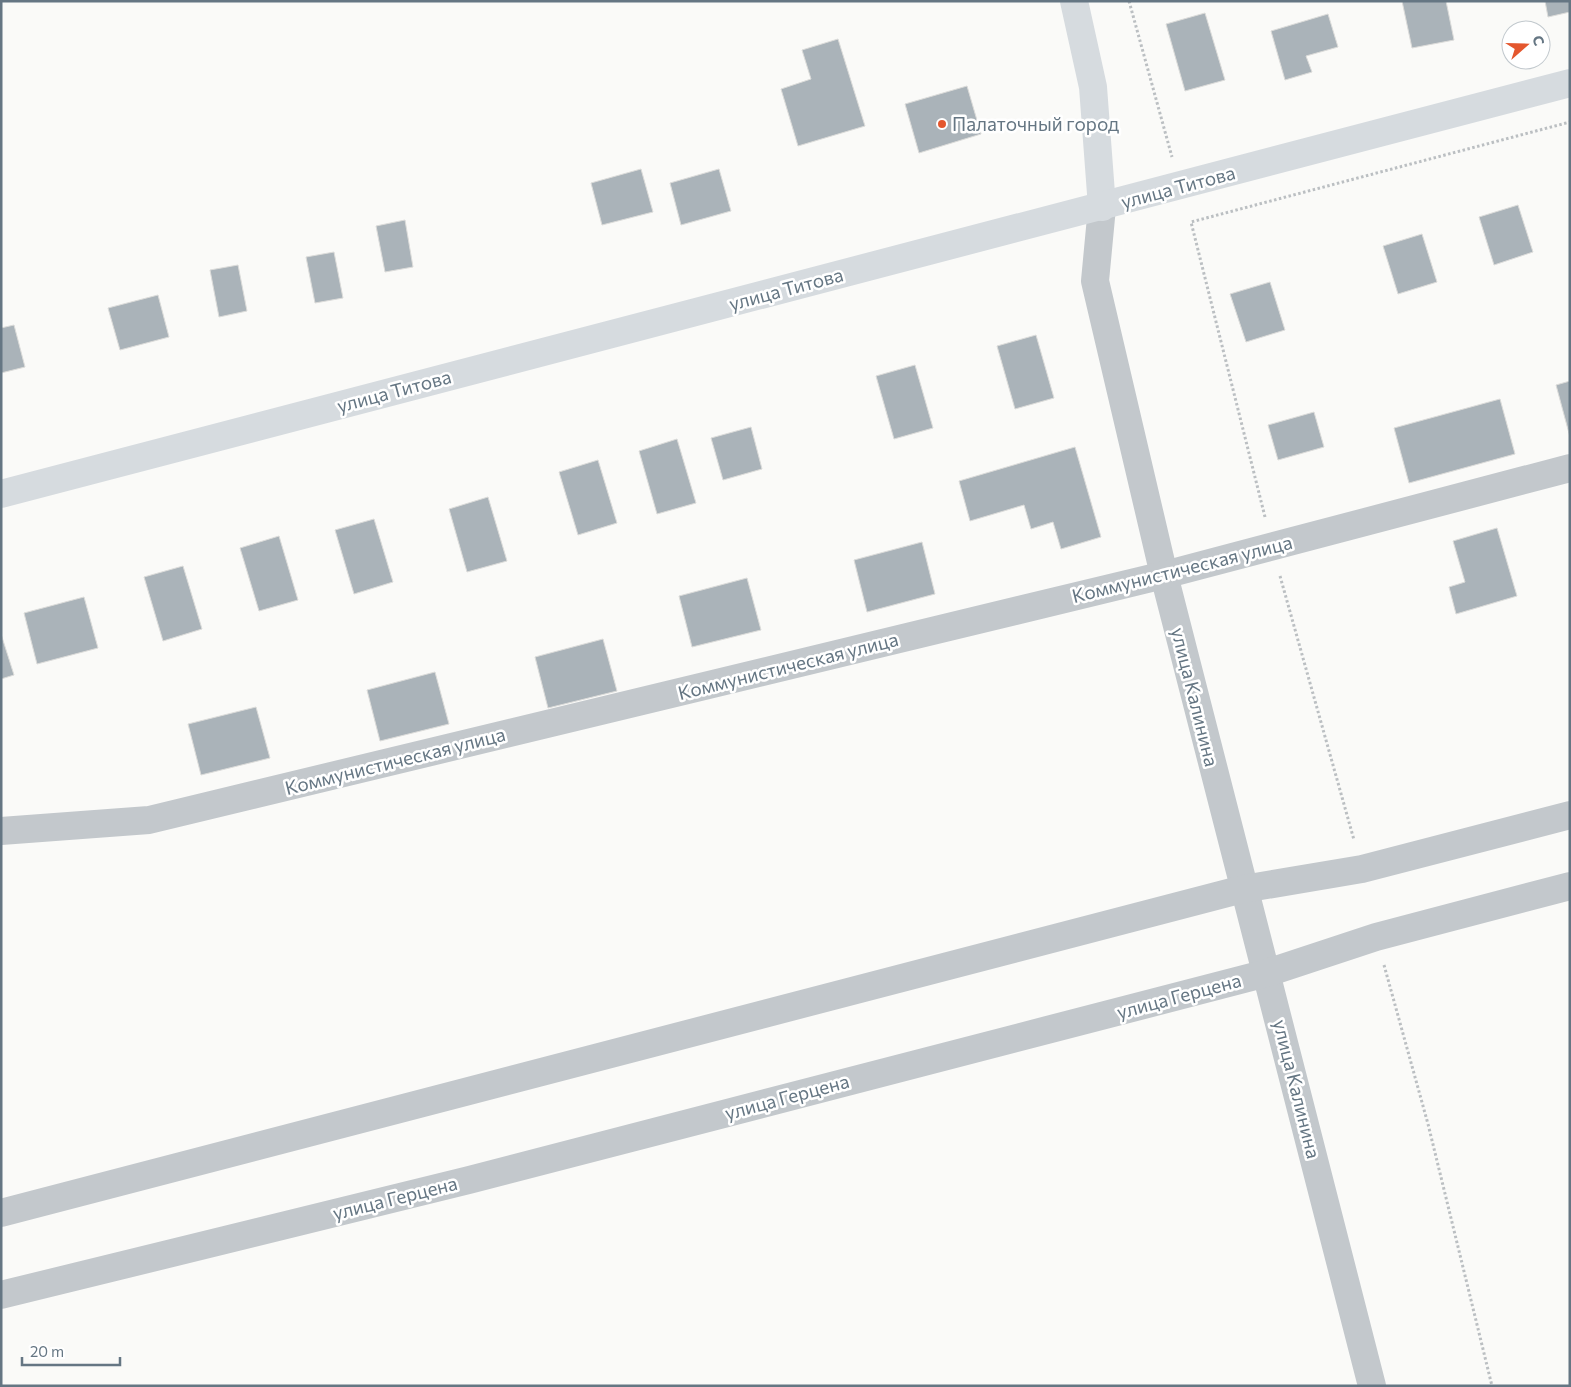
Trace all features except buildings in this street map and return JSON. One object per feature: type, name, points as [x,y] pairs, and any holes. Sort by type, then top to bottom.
[{"type":"main road","name":"улица Калинина","points":[[1074,1],[1093,87],[1102,207]]},
{"type":"main road","name":"улица Титова","points":[[1,494],[1570,83]]},
{"type":"street","name":"улица Калинина","points":[[1102,207],[1095,281],[1164,575],[1372,1386]]},
{"type":"street","name":"Коммунистическая улица","points":[[1,831],[149,820],[1164,575],[1570,468]]},
{"type":"street","points":[[1,1213],[1244,889],[1362,870],[1570,815]]},
{"type":"street","name":"улица Герцена","points":[[1,1294],[468,1180],[1267,973],[1376,937],[1570,886]]},
{"type":"path","points":[[1129,1],[1173,160]]},
{"type":"path","points":[[1362,870],[1272,547],[1191,222],[1570,122]]},
{"type":"path","points":[[1376,937],[1428,1124],[1492,1386]]},
{"type":"place","name":"Палаточный город","points":[[942,124]]}]
